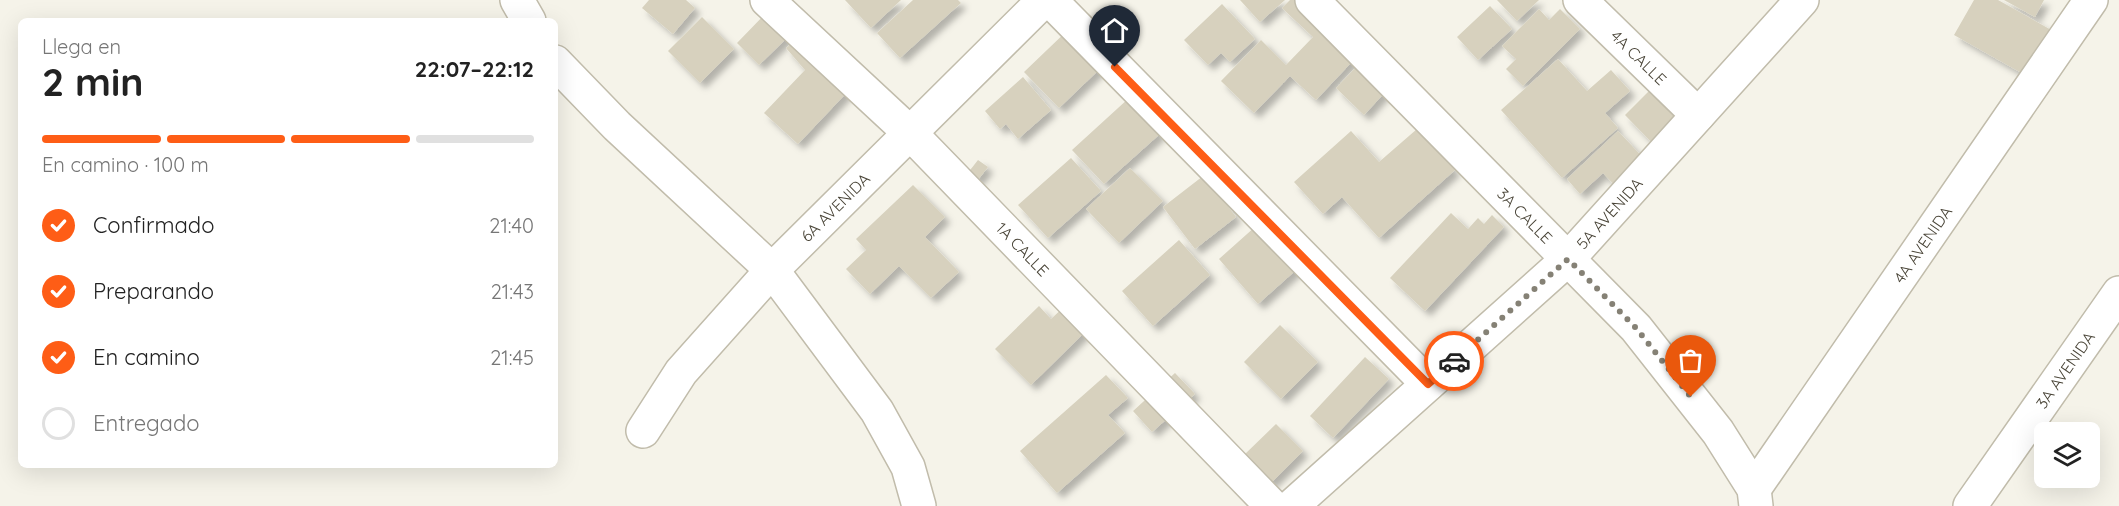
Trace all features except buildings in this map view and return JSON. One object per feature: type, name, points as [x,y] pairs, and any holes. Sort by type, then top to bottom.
[{"type":"street","points":[[518,0],[527,18]]},
{"type":"street","name":"1A CALLE","points":[[766,0],[910,133],[1272,506]]},
{"type":"street","name":"6A AVENIDA","points":[[643,431],[681,372],[772,270],[1044,0]]},
{"type":"street","points":[[1050,0],[1428,384]]},
{"type":"street","name":"3A CALLE","points":[[1312,0],[1636,328],[1718,432],[1755,498]]},
{"type":"street","name":"4A CALLE","points":[[1580,0],[1698,115]]},
{"type":"street","name":"5A AVENIDA","points":[[1292,506],[1568,259],[1802,0]]},
{"type":"street","name":"4A AVENIDA","points":[[1755,498],[2091,0]]},
{"type":"street","points":[[558,65],[617,126],[772,270],[877,411],[908,467],[920,506]]},
{"type":"street","name":"3A AVENIDA","points":[[1970,506],[2119,293]]},
{"type":"way so far","points":[[1454,361],[1568,259],[1636,328],[1691,397]]},
{"type":"route","points":[[1115,67],[1428,384],[1454,361]]}]
